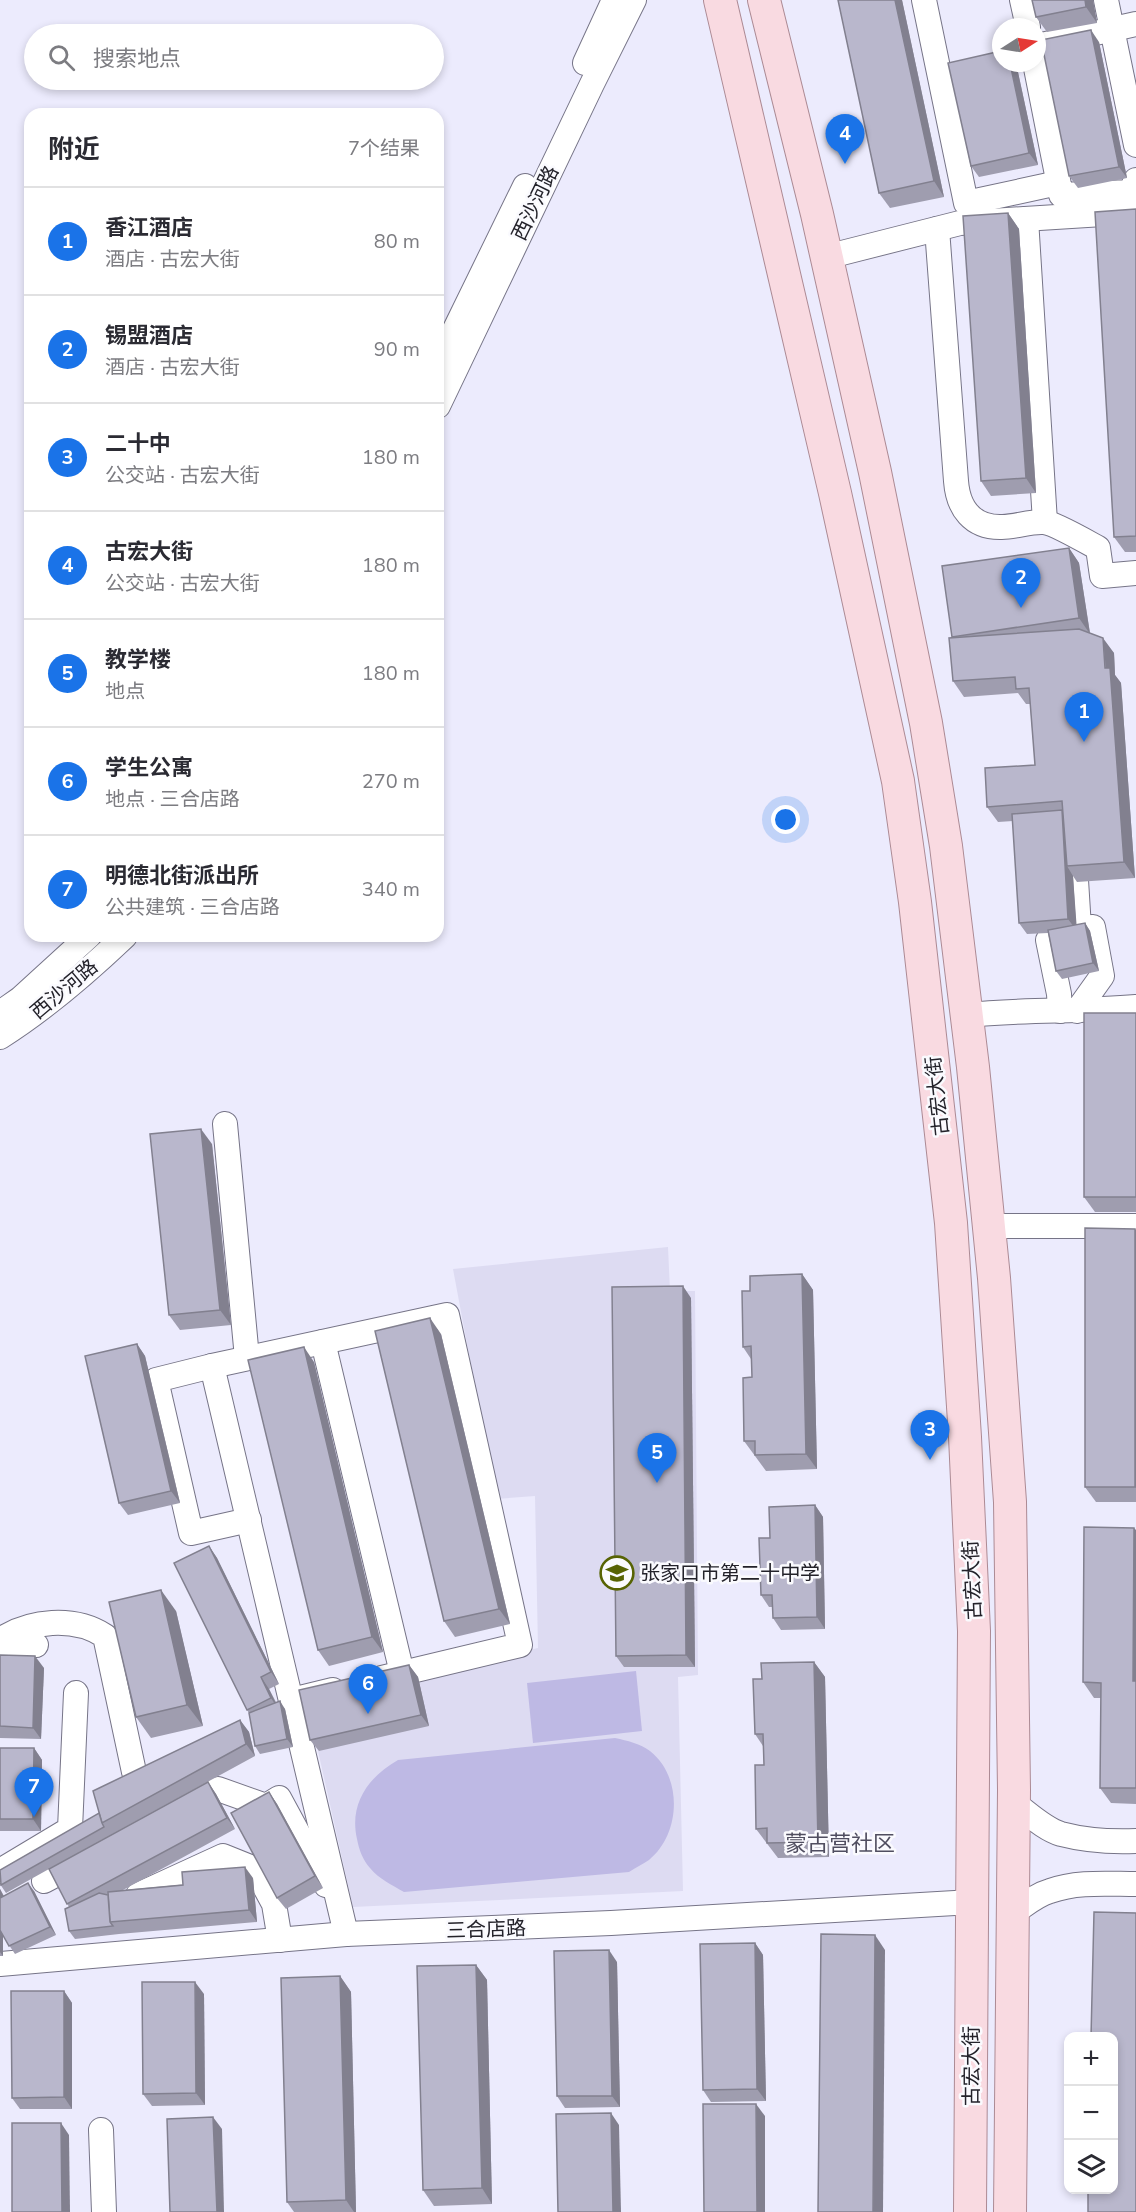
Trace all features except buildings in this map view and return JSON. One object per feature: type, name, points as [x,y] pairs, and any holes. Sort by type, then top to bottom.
[{"type":"main road","name":"古宏大街","points":[[720,0],[830,470],[898,781],[915,902],[951,1223],[965,1437],[974,1631],[970,2212]]},
{"type":"main road","name":"古宏大街","points":[[764,0],[875,472],[926,723],[946,846],[967,1016],[989,1226],[1010,1502],[1014,1803],[1010,2212]]},
{"type":"main road","points":[[971,2089],[1011,2088]]},
{"type":"street","name":"西沙河路","points":[[444,352],[614,0]]},
{"type":"street","name":"西沙河路","points":[[444,393],[634,0]]},
{"type":"street","points":[[924,0],[949,66],[966,203],[1058,183]]},
{"type":"street","points":[[1022,0],[1026,18]]},
{"type":"street","points":[[1106,0],[1136,145]]},
{"type":"street","points":[[1046,44],[1136,24]]},
{"type":"street","points":[[1037,72],[1061,195],[1130,192],[1136,180]]},
{"type":"street","points":[[826,257],[960,224],[1136,212]]},
{"type":"street","points":[[1026,219],[1045,522]]},
{"type":"street","points":[[937,229],[956,481],[961,505],[967,515],[979,524],[1000,528],[1045,522],[1098,548],[1102,576],[1136,573]]},
{"type":"street","points":[[1068,1011],[1102,976],[1094,927],[1079,928],[1072,822]]},
{"type":"street","points":[[1048,940],[1059,994],[1068,1011]]},
{"type":"street","name":"西沙河路","points":[[0,1013],[20,999],[82,942]]},
{"type":"street","name":"西沙河路","points":[[0,1037],[26,1021],[87,972],[119,942]]},
{"type":"street","points":[[967,1016],[1006,1011],[1068,1011],[1136,1007]]},
{"type":"street","points":[[225,1124],[247,1358]]},
{"type":"street","points":[[989,1226],[1136,1226]]},
{"type":"street","points":[[249,1520],[191,1533],[156,1380],[447,1315],[520,1645],[292,1700]]},
{"type":"street","points":[[323,1342],[402,1673]]},
{"type":"street","points":[[212,1366],[346,1934]]},
{"type":"street","points":[[0,1640],[13,1631],[50,1623],[73,1623],[92,1627],[105,1636],[135,1773]]},
{"type":"street","points":[[0,1647],[36,1645]]},
{"type":"street","points":[[0,1871],[70,1829],[76,1693]]},
{"type":"street","points":[[167,1816],[218,1790],[266,1806],[279,1798],[326,1885]]},
{"type":"street","points":[[1014,1803],[1060,1834],[1116,1842],[1136,1841]]},
{"type":"street","points":[[292,1821],[319,1814]]},
{"type":"street","points":[[44,1881],[95,1854]]},
{"type":"street","points":[[138,1895],[223,1856],[255,1869],[274,1904],[280,1940]]},
{"type":"street","points":[[1013,1913],[1034,1898],[1050,1891],[1076,1885],[1136,1884]]},
{"type":"street","name":"三合店路","points":[[0,1964],[346,1934],[610,1923],[972,1902]]},
{"type":"street","points":[[101,2130],[104,2212]]},
{"type":"shaded area","name":"张家口市第二十中学","points":[[668,1247],[670,1291],[695,1291],[698,1675],[678,1677],[683,1891],[353,1907],[307,1702],[538,1648],[535,1496],[496,1499],[453,1269]]},
{"type":"shaded area","points":[[636,1671],[642,1731],[533,1743],[527,1683]]},
{"type":"shaded area","points":[[615,1738],[638,1744],[650,1751],[661,1762],[673,1790],[672,1821],[667,1836],[660,1849],[649,1860],[629,1872],[404,1892],[377,1875],[362,1855],[355,1826],[359,1803],[370,1783],[398,1760]]},
{"type":"place","name":"古宏大街","points":[[845,164]]},
{"type":"place","name":"锡盟酒店","points":[[1021,608]]},
{"type":"place","name":"香江酒店","points":[[1084,742]]},
{"type":"place","name":"二十中","points":[[930,1460]]},
{"type":"place","name":"教学楼","points":[[657,1483]]},
{"type":"place","name":"张家口市第二十中学","points":[[617,1573]]},
{"type":"place","name":"学生公寓","points":[[368,1714]]},
{"type":"place","name":"明德北街派出所","points":[[34,1817]]},
{"type":"district","name":"蒙古营社区","points":[[840,1843]]}]
